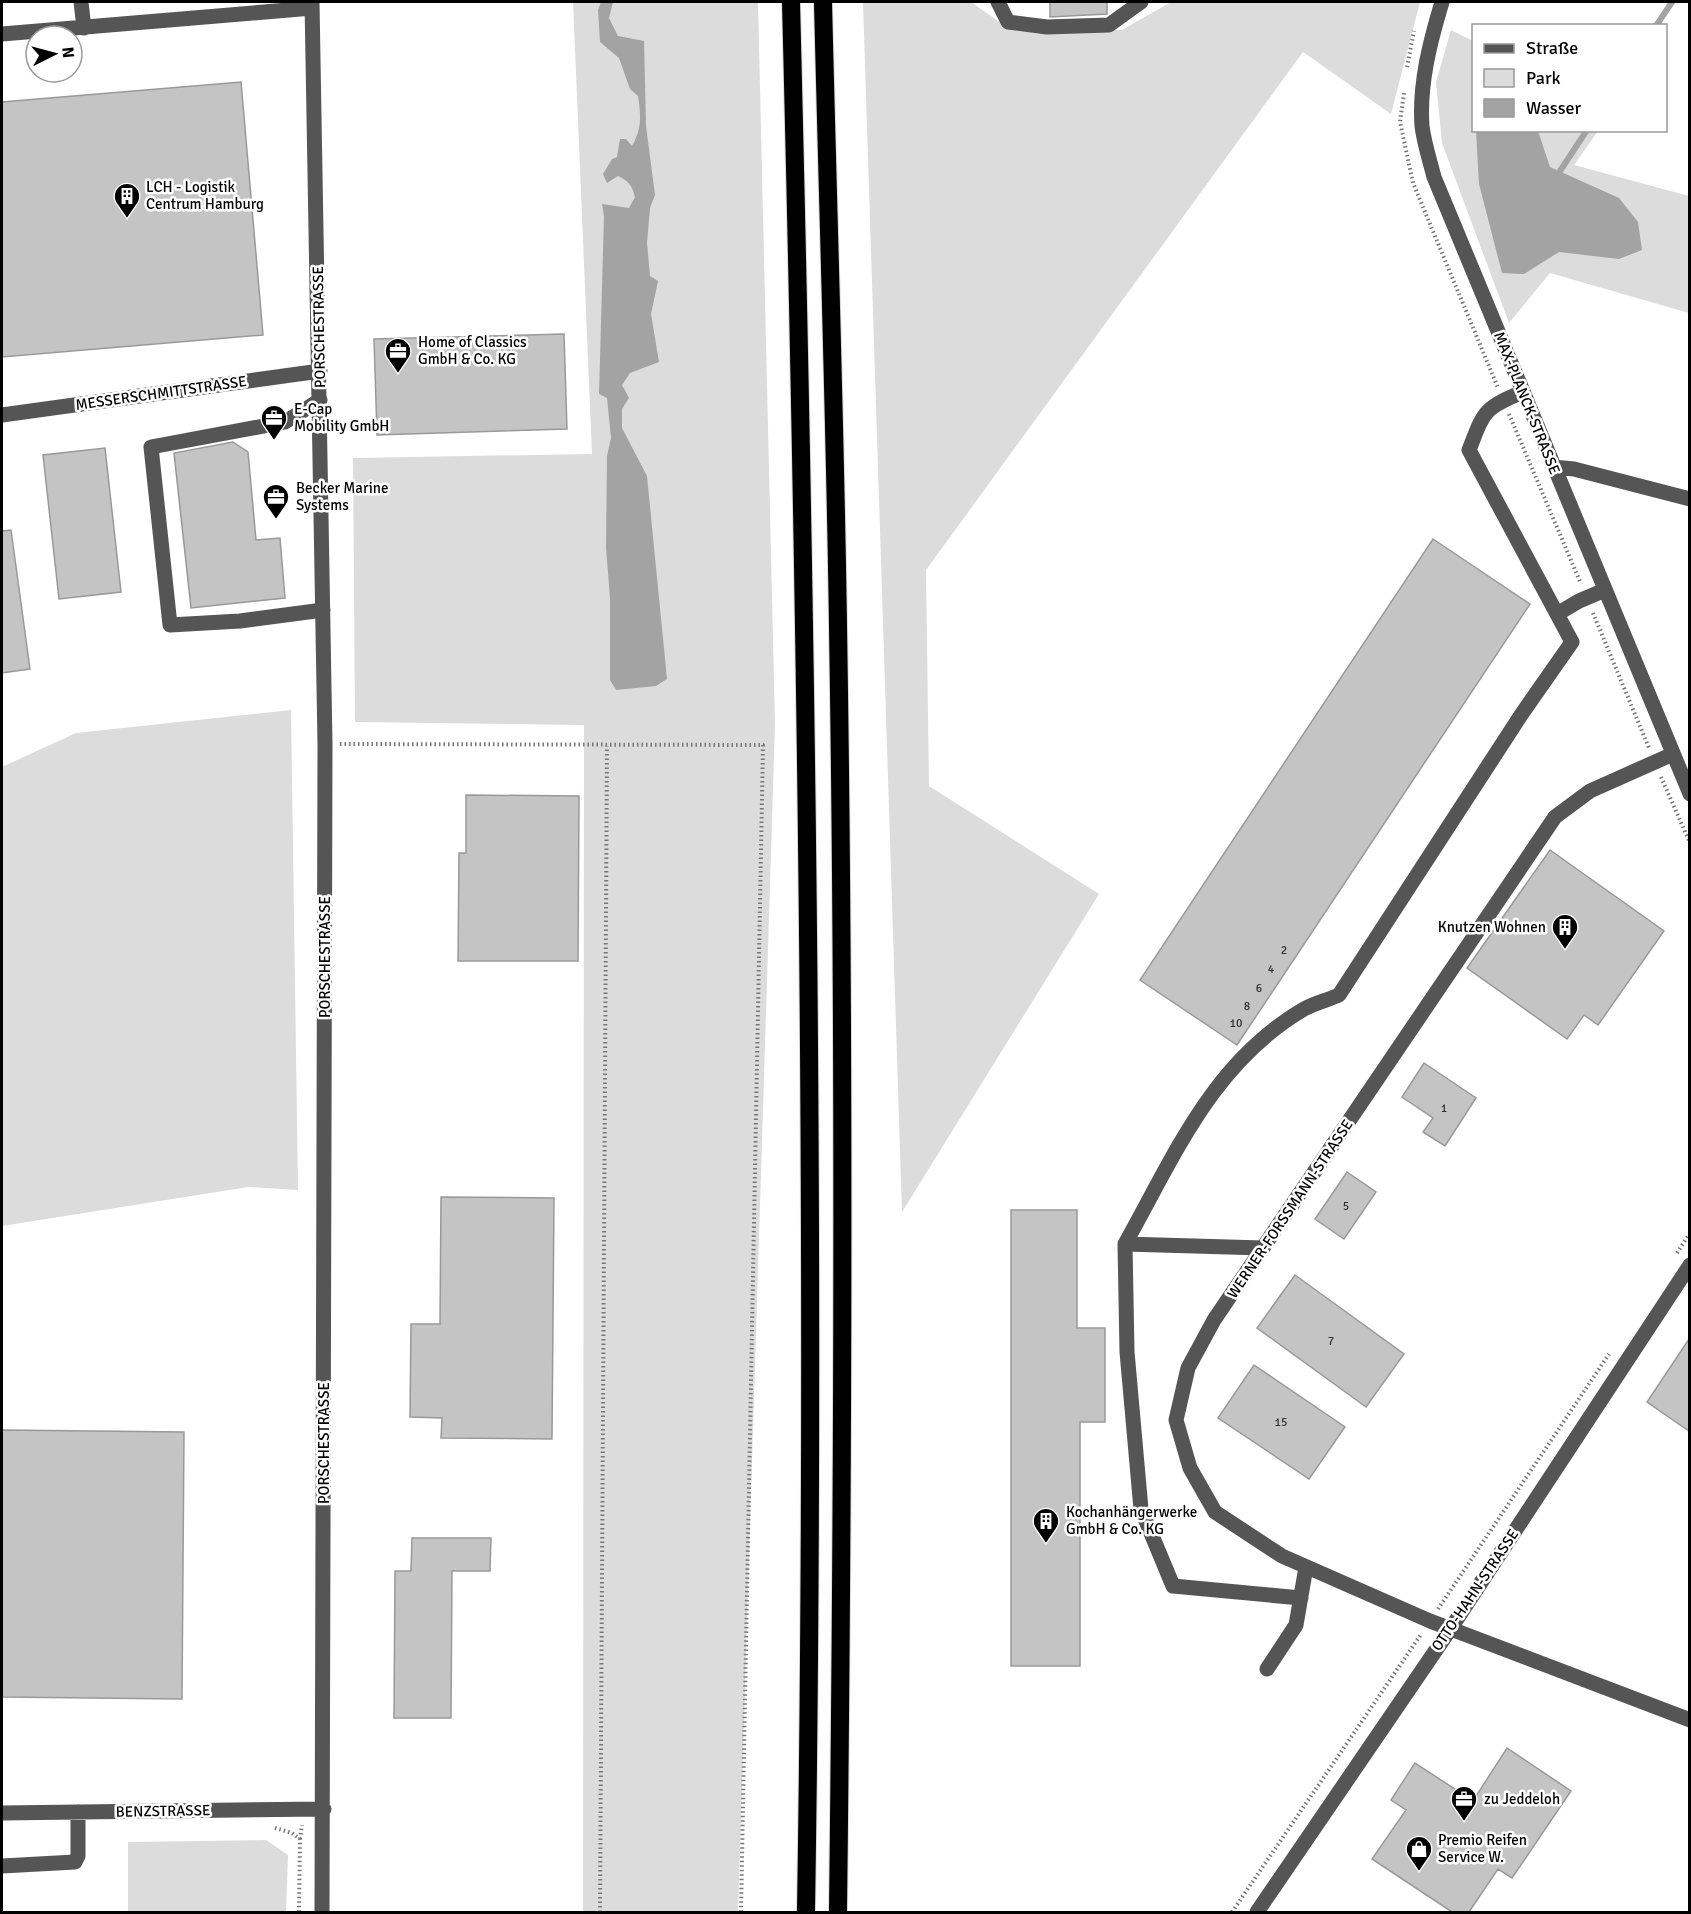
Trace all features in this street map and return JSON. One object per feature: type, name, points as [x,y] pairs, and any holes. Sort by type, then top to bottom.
[{"type":"highway","points":[[791,2],[810,1048],[811,1593],[806,1912]]},
{"type":"highway","points":[[823,2],[836,537],[841,932],[843,1280],[838,1912]]},
{"type":"street","points":[[81,2],[84,24]]},
{"type":"street","points":[[998,2],[1008,22],[1047,27],[1109,25],[1141,2]]},
{"type":"street","name":"MAX-PLANCK-STRASSE","points":[[1442,2],[1429,45],[1423,84],[1422,127],[1434,177],[1689,794]]},
{"type":"street","points":[[84,27],[312,5]]},
{"type":"street","name":"PORSCHESTRASSE","points":[[312,5],[325,744],[322,1912]]},
{"type":"street","points":[[2,34],[24,32]]},
{"type":"street","name":"MESSERSCHMITTSTRASSE","points":[[2,415],[320,371]]},
{"type":"street","points":[[1300,1598],[1173,1586],[1141,1509],[1127,1352],[1125,1244],[1205,1100],[1230,1068],[1305,1008],[1339,995],[1521,715],[1572,642],[1469,450],[1483,413],[1496,403],[1523,392]]},
{"type":"street","points":[[320,400],[285,422],[151,447],[170,625],[240,621],[323,610]]},
{"type":"street","points":[[1554,467],[1574,469],[1689,499]]},
{"type":"street","points":[[1557,614],[1605,590]]},
{"type":"street","name":"WERNER-FORSSMANN-STRASSE","points":[[1673,754],[1590,791],[1555,817],[1214,1320],[1188,1368],[1176,1420],[1190,1468],[1215,1512],[1282,1556],[1430,1621],[1689,1720]]},
{"type":"street","points":[[1125,1244],[1263,1248]]},
{"type":"street","name":"OTTO-HAHN-STRASSE","points":[[1257,1912],[1451,1628],[1689,1265]]},
{"type":"street","points":[[1267,1669],[1296,1625],[1306,1567]]},
{"type":"street","name":"BENZSTRASSE","points":[[2,1813],[324,1809]]},
{"type":"street","points":[[2,1866],[75,1862],[78,1856],[78,1812]]},
{"type":"path","points":[[325,744],[763,745],[741,1912]]},
{"type":"path","points":[[600,1912],[607,746]]},
{"type":"path","points":[[1676,1253],[1689,1233]]},
{"type":"path","points":[[1232,1912],[1610,1353]]},
{"type":"path","points":[[268,1826],[292,1833],[300,1839],[299,1912]]},
{"type":"green space","points":[[573,2],[758,2],[775,724],[738,1912],[583,1912],[584,725],[355,722],[353,458],[592,454]]},
{"type":"green space","points":[[863,2],[971,2],[1011,30],[1122,30],[1171,2],[1420,2],[1391,114],[1303,52],[926,570],[929,786],[1099,894],[902,1212]]},
{"type":"green space","points":[[1451,30],[1472,40],[1472,132],[1597,132],[1574,165],[1689,196],[1689,313],[1550,273],[1509,323],[1442,143],[1436,82]]},
{"type":"green space","points":[[291,710],[298,1190],[248,1187],[2,1226],[2,767],[76,733]]},
{"type":"green space","points":[[266,1840],[288,1855],[286,1912],[128,1912],[128,1842]]},
{"type":"water","points":[[601,2],[613,2],[609,18],[618,36],[644,41],[646,126],[655,195],[650,208],[647,243],[650,276],[658,281],[651,314],[659,362],[630,373],[622,385],[629,398],[622,409],[622,428],[647,476],[667,679],[656,686],[616,690],[610,680],[610,598],[606,548],[607,456],[611,438],[607,398],[599,394],[604,216],[602,204],[629,208],[635,197],[625,180],[618,176],[607,183],[603,174],[612,159],[617,157],[620,139],[626,139],[632,146],[638,133],[640,116],[638,96],[630,89],[619,58],[600,42],[598,10]]},
{"type":"water","points":[[1476,132],[1538,132],[1550,167],[1619,198],[1638,222],[1642,250],[1619,259],[1559,252],[1524,274],[1502,273],[1479,184]]},
{"type":"building","points":[[1050,2],[1107,2],[1107,14],[1050,17]]},
{"type":"building","name":"LCH - Logistik Centrum Hamburg","points":[[241,82],[263,335],[2,357],[2,102]]},
{"type":"building","points":[[564,334],[567,429],[377,435],[374,339]]},
{"type":"building","points":[[233,442],[248,452],[256,540],[280,538],[285,598],[191,608],[174,453]]},
{"type":"building","points":[[105,448],[121,592],[59,599],[43,455]]},
{"type":"building","points":[[11,530],[30,669],[2,673],[2,531]]},
{"type":"building","points":[[1433,539],[1530,604],[1237,1045],[1140,980]]},
{"type":"building","points":[[466,795],[579,796],[578,961],[458,961],[459,853],[466,853]]},
{"type":"building","name":"Knutzen Wohnen","points":[[1550,850],[1664,931],[1598,1025],[1584,1015],[1567,1039],[1467,968]]},
{"type":"building","points":[[1424,1063],[1476,1098],[1445,1146],[1423,1132],[1433,1118],[1402,1097]]},
{"type":"building","points":[[1347,1172],[1376,1192],[1344,1239],[1315,1219]]},
{"type":"building","points":[[441,1197],[554,1198],[552,1439],[441,1438],[442,1418],[410,1417],[411,1324],[440,1324]]},
{"type":"building","name":"Kochanhängerwerke GmbH & Co. KG","points":[[1011,1210],[1077,1210],[1077,1328],[1105,1328],[1105,1422],[1080,1422],[1080,1666],[1011,1666]]},
{"type":"building","points":[[1295,1275],[1404,1354],[1366,1407],[1257,1328]]},
{"type":"building","points":[[1689,1339],[1689,1431],[1647,1402]]},
{"type":"building","points":[[1254,1365],[1345,1427],[1309,1479],[1218,1418]]},
{"type":"building","points":[[2,1430],[184,1432],[182,1699],[2,1697]]},
{"type":"building","points":[[412,1538],[491,1538],[490,1571],[452,1571],[451,1718],[394,1718],[395,1571],[411,1571]]},
{"type":"building","points":[[1507,1748],[1571,1791],[1512,1878],[1498,1869],[1469,1912],[1452,1912],[1372,1859],[1406,1810],[1391,1800],[1415,1763],[1473,1801]]},
{"type":"waterway","points":[[1657,24],[1672,2]]},
{"type":"waterway","points":[[1560,171],[1586,132]]},
{"type":"place","name":"LCH - Logistik Centrum Hamburg","points":[[127,219]]},
{"type":"place","name":"Home of Classics GmbH & Co. KG","points":[[398,374]]},
{"type":"place","name":"E-Cap Mobility GmbH","points":[[274,441]]},
{"type":"place","name":"Becker Marine Systems","points":[[276,520]]},
{"type":"place","name":"Knutzen Wohnen","points":[[1565,950]]},
{"type":"place","name":"Kochanhängerwerke GmbH & Co. KG","points":[[1046,1544]]},
{"type":"place","name":"zu Jeddeloh","points":[[1464,1822]]},
{"type":"place","name":"Premio Reifen Service W.","points":[[1419,1872]]}]
